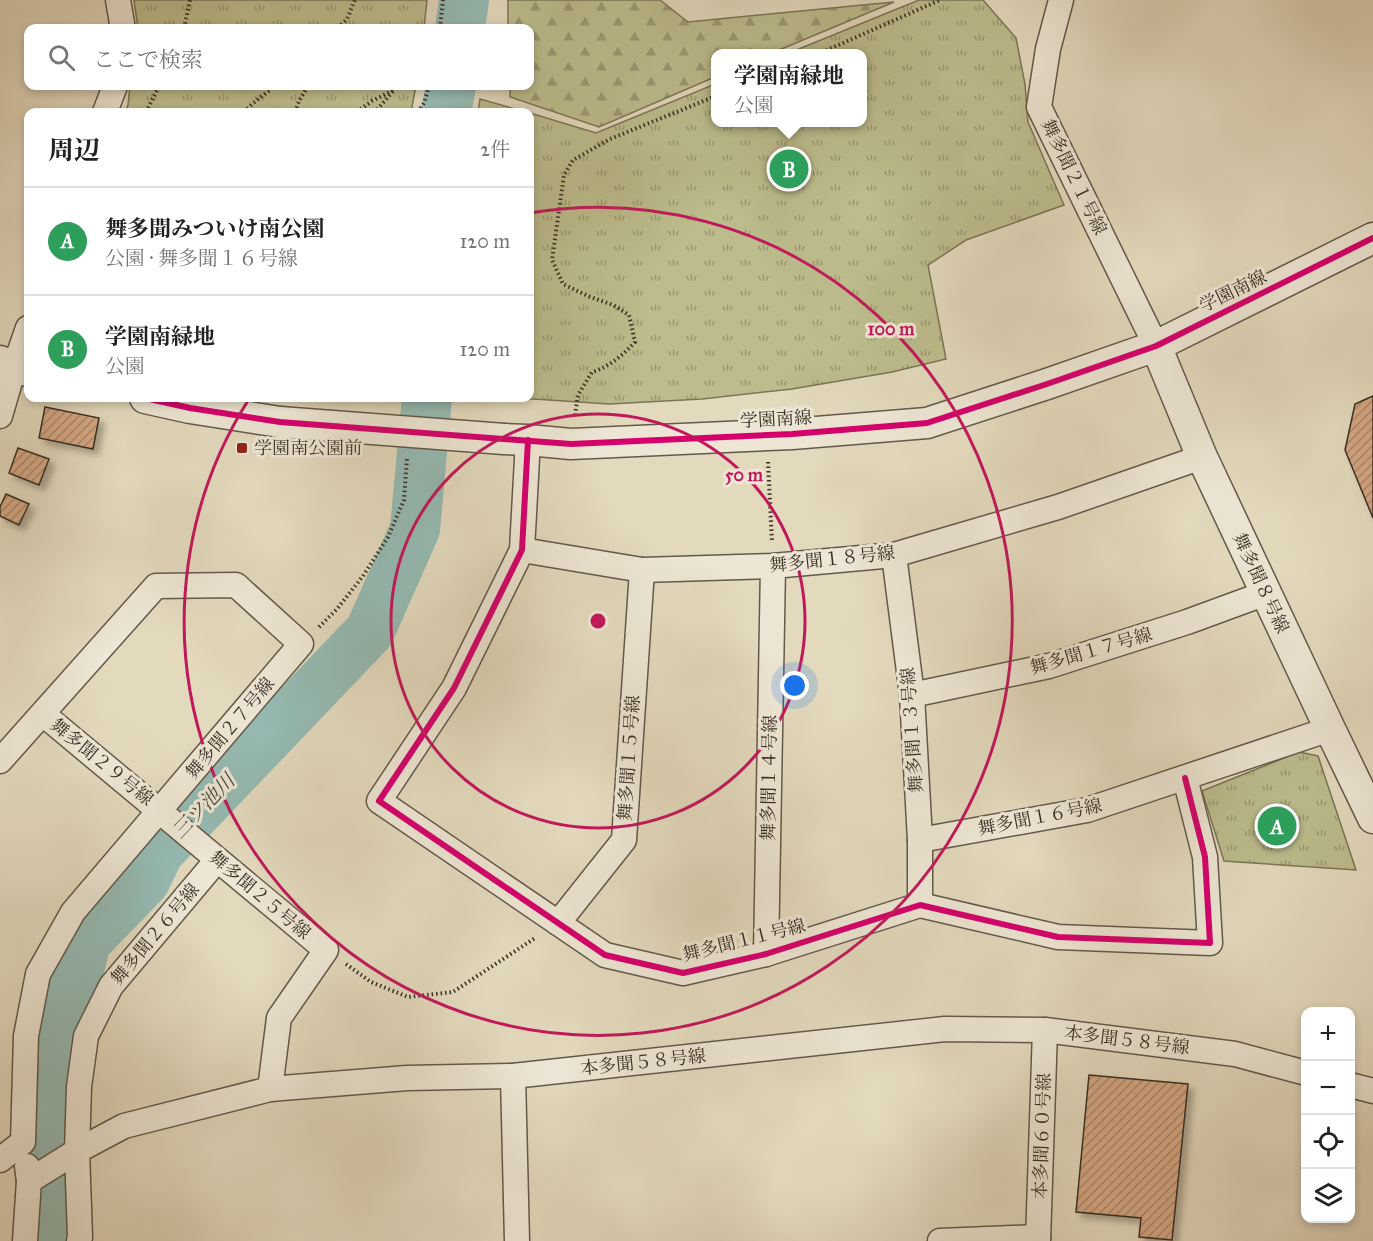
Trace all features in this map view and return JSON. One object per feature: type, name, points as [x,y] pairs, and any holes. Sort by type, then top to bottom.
[{"type":"street","points":[[118,0],[122,24]]},
{"type":"street","name":"舞多聞２１号線","points":[[1061,0],[1048,49],[1039,107],[1156,346]]},
{"type":"street","points":[[107,108],[113,90]]},
{"type":"street","name":"学園南線","points":[[163,402],[280,422],[571,444],[766,435],[927,423],[1156,346],[1373,238]]},
{"type":"street","points":[[0,416],[24,339]]},
{"type":"street","name":"舞多聞８号線","points":[[1156,346],[1202,457],[1373,818]]},
{"type":"street","name":"舞多聞１１号線","points":[[516,439],[522,550],[454,688],[379,801],[605,955],[683,973],[766,954],[920,905]]},
{"type":"street","name":"舞多聞１８号線","points":[[522,550],[642,570],[773,566],[894,555],[1058,507],[1202,457]]},
{"type":"street","name":"舞多聞１３号線","points":[[894,555],[912,695],[920,840],[920,905]]},
{"type":"street","name":"舞多聞１４号線","points":[[766,954],[773,566]]},
{"type":"street","name":"舞多聞１５号線","points":[[558,923],[624,840],[642,570]]},
{"type":"street","points":[[0,761],[156,586],[236,585],[301,644]]},
{"type":"street","name":"舞多聞１７号線","points":[[912,695],[1049,666],[1187,622],[1266,593]]},
{"type":"street","name":"舞多聞２７号線","points":[[25,1241],[29,1181],[23,1143],[26,1036],[38,974],[73,912],[301,644]]},
{"type":"street","name":"舞多聞２９号線","points":[[43,714],[160,811]]},
{"type":"street","name":"舞多聞１６号線","points":[[920,840],[1087,810],[1330,729]]},
{"type":"street","points":[[920,905],[1058,937],[1210,943],[1205,857],[1185,778]]},
{"type":"street","name":"舞多聞２５号線","points":[[160,811],[326,950],[279,1018],[270,1089]]},
{"type":"street","name":"舞多聞２６号線","points":[[77,1151],[79,1087],[86,1036],[111,986],[217,860]]},
{"type":"street","name":"本多聞５８号線","points":[[29,1181],[77,1151],[124,1126],[270,1089],[407,1078],[513,1076],[945,1029],[1046,1030],[1236,1054],[1301,1072]]},
{"type":"street","name":"本多聞６０号線","points":[[1038,1239],[1046,1030]]},
{"type":"street","points":[[513,1076],[517,1241]]},
{"type":"street","points":[[1355,1086],[1373,1091]]},
{"type":"street","points":[[0,1161],[23,1143]]},
{"type":"street","points":[[77,1151],[79,1241]]},
{"type":"street","points":[[940,1241],[1038,1239]]},
{"type":"path","points":[[185,24],[190,0]]},
{"type":"path","points":[[342,24],[347,19],[355,0]]},
{"type":"path","points":[[440,24],[443,0]]},
{"type":"path","points":[[829,49],[940,0]]},
{"type":"path","points":[[148,108],[157,90]]},
{"type":"path","points":[[248,108],[270,90]]},
{"type":"path","points":[[296,108],[306,90]]},
{"type":"path","points":[[362,108],[394,90]]},
{"type":"path","points":[[378,108],[394,90]]},
{"type":"path","points":[[421,108],[428,90]]},
{"type":"path","points":[[571,444],[578,395],[592,372],[602,369],[622,355],[635,342],[629,315],[613,305],[563,284],[552,260],[564,175],[573,160],[610,139],[711,98]]},
{"type":"path","points":[[766,435],[773,566]]},
{"type":"path","points":[[301,644],[337,609],[363,576],[388,537],[404,500]]},
{"type":"path","points":[[326,950],[371,982],[408,997],[453,992],[558,923]]},
{"type":"green space","points":[[134,0],[427,0],[424,24],[137,24]]},
{"type":"green space","points":[[508,0],[660,0],[688,22],[894,2],[782,49],[711,49],[711,79],[599,127],[510,97],[510,90],[534,90],[534,24],[508,24]]},
{"type":"green space","points":[[919,0],[983,0],[1016,38],[1025,84],[1028,122],[1064,205],[966,240],[928,265],[946,359],[892,372],[792,389],[702,399],[609,404],[534,399],[534,114],[596,133],[711,86],[711,127],[867,127],[867,49],[799,49]]},
{"type":"green space","points":[[130,90],[415,90],[412,108],[127,108]]},
{"type":"green space","points":[[480,99],[512,108],[479,108]]},
{"type":"green space","points":[[1299,752],[1318,756],[1356,870],[1224,861],[1202,791]]},
{"type":"building","points":[[1373,396],[1373,518],[1345,450],[1355,404]]},
{"type":"building","points":[[45,407],[99,418],[93,449],[39,438]]},
{"type":"building","points":[[18,448],[49,459],[39,485],[9,473]]},
{"type":"building","points":[[6,494],[29,504],[19,525],[0,516],[0,507]]},
{"type":"building","points":[[1089,1075],[1188,1084],[1172,1240],[1139,1237],[1141,1218],[1076,1212]]},
{"type":"waterway","name":"三ツ池川","points":[[461,24],[464,0]]},
{"type":"waterway","name":"三ツ池川","points":[[447,108],[450,90]]},
{"type":"waterway","name":"三ツ池川","points":[[41,1241],[53,1199],[53,1071],[86,942],[145,881],[159,852],[370,631],[415,529],[427,402]]},
{"type":"cycle path","points":[[163,402],[280,422],[571,444],[792,434],[927,423],[1156,346],[1373,238]]},
{"type":"cycle path","points":[[528,440],[522,550],[454,688],[379,801],[605,955],[683,973],[766,954],[920,905],[1058,937],[1210,943],[1205,857],[1185,778]]},
{"type":"place","name":"学園南緑地","points":[[789,169]]},
{"type":"place","name":"学園南公園前","points":[[242,448]]},
{"type":"place","name":"舞多聞みついけ南公園","points":[[1277,826]]}]
